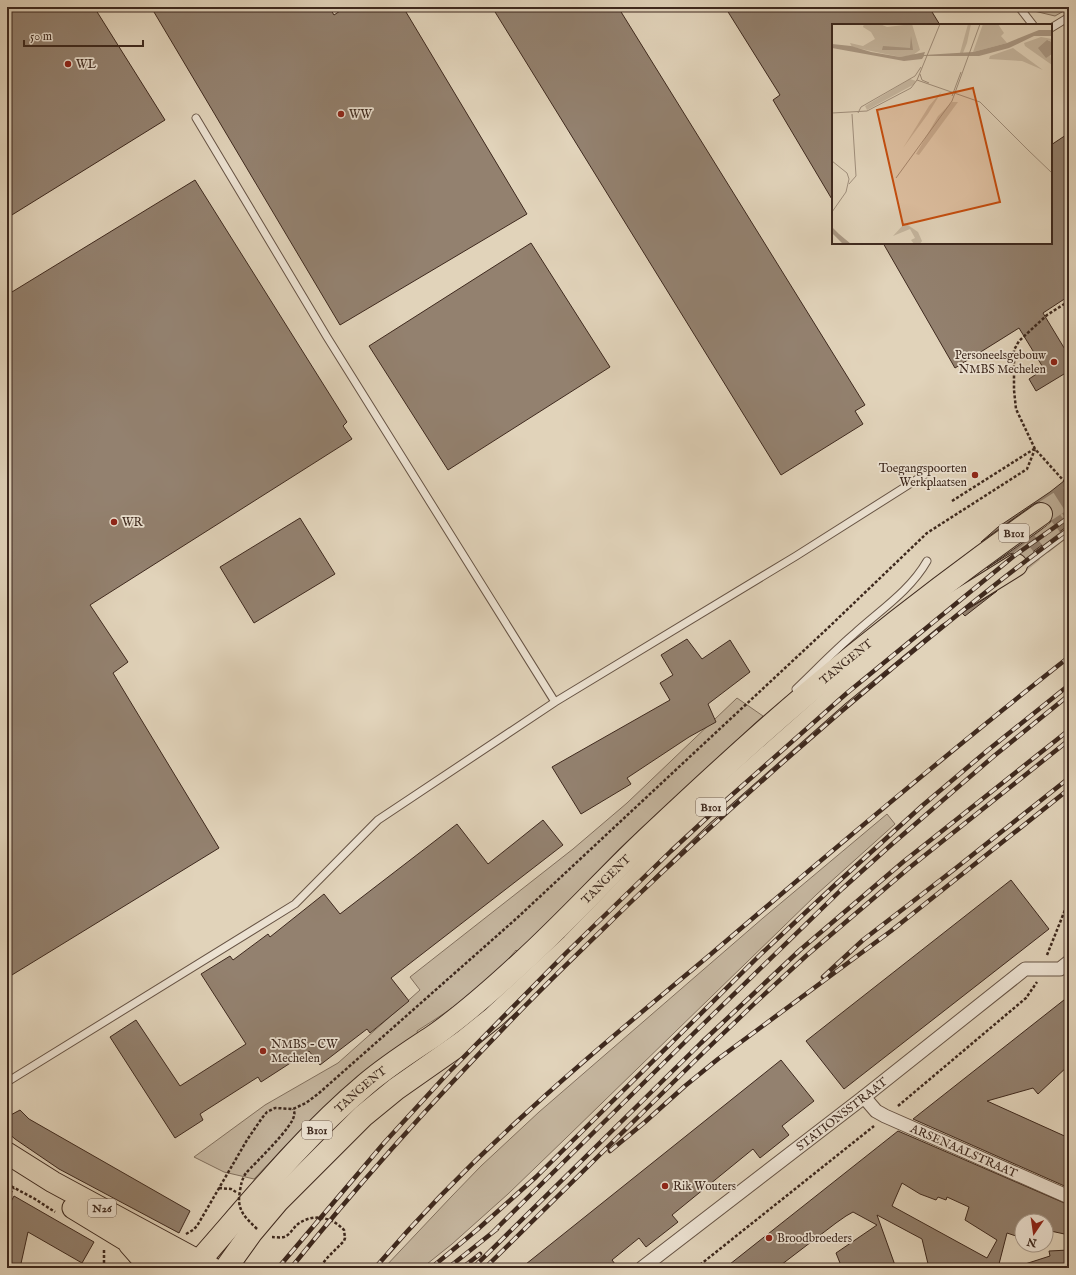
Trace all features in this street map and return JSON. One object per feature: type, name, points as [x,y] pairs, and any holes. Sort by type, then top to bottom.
[{"type":"highway","name":"TANGENT","points":[[201,1266],[263,1188],[346,1101],[380,1072],[464,1014],[492,990],[554,933],[642,843],[768,728],[852,656],[963,569],[1041,514]]},
{"type":"highway","name":"TANGENT","points":[[226,1268],[251,1233],[278,1201],[363,1116],[396,1089],[463,1042],[493,1018],[572,945],[646,868],[702,815],[838,695],[934,616],[1016,564]]},
{"type":"main road","name":"N26","points":[[7,1152],[53,1182],[201,1266]]},
{"type":"main road","name":"N26","points":[[11,1178],[124,1239],[160,1254],[174,1268]]},
{"type":"main road","points":[[124,1239],[150,1268]]},
{"type":"street","name":"STATIONSSTRAAT","points":[[642,1268],[864,1097],[1025,969],[1060,969],[1069,962]]},
{"type":"street","name":"ARSENAALSTRAAT","points":[[864,1097],[876,1111],[885,1116],[1069,1197]]},
{"type":"lane","points":[[1019,7],[1032,24]]},
{"type":"lane","points":[[1052,27],[1069,17]]},
{"type":"lane","points":[[196,118],[327,337],[555,702]]},
{"type":"lane","points":[[7,1082],[295,904],[378,820],[555,702],[796,556],[927,473]]},
{"type":"lane","points":[[972,592],[1013,573],[1069,531]]},
{"type":"lane","points":[[790,695],[852,635],[909,586],[918,577],[927,561]]},
{"type":"lane","points":[[768,728],[781,706]]},
{"type":"path","points":[[1069,301],[1047,315],[1019,341],[1014,350],[1014,390],[1016,409],[1035,449],[1063,480],[1069,484]]},
{"type":"path","points":[[952,501],[1035,449]]},
{"type":"path","points":[[184,1235],[197,1226],[262,1118],[272,1109],[293,1109],[306,1103],[318,1094],[517,918],[829,627],[927,533],[1028,469],[1035,449]]},
{"type":"path","points":[[696,1268],[885,1116],[1026,998],[1040,978],[1046,957],[1069,900]]},
{"type":"path","points":[[257,1229],[246,1218],[240,1209],[238,1201],[243,1178],[290,1124],[295,1116],[293,1109]]},
{"type":"path","points":[[7,1197],[11,1178]]},
{"type":"path","points":[[219,1188],[230,1189],[239,1194]]},
{"type":"path","points":[[279,1238],[287,1236],[298,1224],[311,1218],[324,1218],[332,1220],[340,1225],[344,1230],[344,1242],[328,1256],[319,1268]]},
{"type":"shaded area","points":[[1031,7],[1069,8],[1055,16],[1034,11]]},
{"type":"shaded area","points":[[737,698],[763,716],[619,849],[519,954],[516,950],[483,985],[417,1031],[418,1035],[501,993],[447,1048],[336,1132],[323,1124],[308,1122],[254,1179],[224,1172],[194,1157],[265,1105],[338,1063],[420,990],[410,977],[573,849],[627,803]]},
{"type":"shaded area","points":[[887,814],[895,824],[817,894],[508,1194],[452,1244],[422,1268],[384,1268],[481,1166],[539,1112],[763,918]]},
{"type":"building","name":"WL","points":[[7,7],[94,7],[165,120],[7,218]]},
{"type":"building","name":"WW","points":[[151,7],[329,7],[334,15],[346,7],[403,7],[527,214],[340,325]]},
{"type":"building","points":[[492,7],[618,7],[865,405],[855,411],[863,424],[781,475]]},
{"type":"building","points":[[725,7],[929,7],[939,24],[832,24],[832,199],[773,100],[780,95]]},
{"type":"building","points":[[1069,133],[1069,296],[1043,313],[1069,356],[1069,371],[1036,391],[1029,379],[1044,369],[1019,328],[955,368],[884,244],[1052,244],[1052,144]]},
{"type":"building","name":"WR","points":[[195,180],[347,422],[343,426],[352,439],[90,605],[128,662],[113,673],[219,848],[7,978],[7,295]]},
{"type":"building","points":[[531,243],[610,367],[448,470],[369,346]]},
{"type":"building","points":[[1069,477],[1069,526],[1026,557],[1022,554],[1009,554],[987,568],[1049,524],[1052,519],[1053,512],[1051,507],[1046,503],[1039,502],[1034,504],[981,542],[998,527],[1050,492]]},
{"type":"building","points":[[300,518],[335,574],[254,623],[220,567]]},
{"type":"building","points":[[997,591],[965,616],[962,613]]},
{"type":"building","points":[[687,639],[702,659],[730,640],[750,672],[708,704],[716,722],[689,737],[627,778],[631,784],[581,814],[552,767],[670,700],[660,683],[673,675],[661,655]]},
{"type":"building","points":[[543,820],[563,845],[391,978],[409,1001],[370,1033],[367,1029],[320,1065],[309,1051],[261,1082],[258,1077],[200,1114],[203,1120],[175,1138],[110,1037],[136,1020],[180,1086],[246,1044],[201,974],[230,956],[233,960],[268,934],[270,937],[324,894],[340,914],[457,824],[488,864]]},
{"type":"building","points":[[1011,880],[1049,929],[844,1089],[806,1041]]},
{"type":"building","points":[[1069,996],[1069,1065],[1038,1094],[1033,1088],[987,1101],[1069,1138],[1069,1188],[913,1119]]},
{"type":"building","name":"Rik Wouters","points":[[781,1060],[814,1101],[782,1126],[789,1135],[760,1158],[753,1149],[672,1215],[678,1222],[646,1247],[639,1238],[612,1260],[618,1268],[521,1268]]},
{"type":"building","points":[[20,1110],[29,1119],[190,1211],[179,1233],[59,1169],[15,1139],[7,1132],[7,1117]]},
{"type":"building","points":[[898,1131],[1069,1205],[1069,1235],[1054,1232],[1054,1213],[1014,1213],[1014,1235],[1007,1233],[999,1264],[1006,1268],[929,1268],[922,1239],[877,1215],[896,1268],[842,1268],[836,1253],[877,1225],[853,1212],[836,1223],[777,1268],[725,1268]],"holes":[[[902,1183],[920,1194],[936,1200],[938,1197],[946,1200],[947,1197],[969,1207],[965,1220],[997,1240],[987,1258],[892,1206]]]},
{"type":"building","points":[[14,1196],[94,1242],[82,1263],[28,1232],[20,1268],[7,1268],[7,1209]]},
{"type":"building","points":[[1069,1250],[1069,1268],[1023,1268],[1022,1265],[1050,1256],[1049,1253],[1054,1253],[1054,1251]]},
{"type":"tunnel","points":[[1041,514],[1069,496]]},
{"type":"tunnel","points":[[1016,565],[1069,522]]},
{"type":"railway","points":[[278,1268],[384,1143],[448,1073],[567,952],[671,851],[847,693],[1014,556],[1069,517]]},
{"type":"railway","points":[[291,1268],[375,1167],[464,1070],[538,993],[633,900],[762,781],[861,694],[981,596],[1069,529]]},
{"type":"railway","points":[[375,1268],[410,1228],[466,1170],[504,1133],[616,1033],[888,804],[1069,657]]},
{"type":"railway","points":[[431,1268],[478,1229],[536,1177],[762,953],[837,883],[923,805],[988,750],[1069,685]]},
{"type":"railway","points":[[493,1232],[842,889],[994,756],[1069,695]]},
{"type":"railway","points":[[473,1268],[701,1043],[800,950],[903,862],[1069,730]]},
{"type":"railway","points":[[485,1268],[706,1050],[806,956],[909,868],[1069,740]]},
{"type":"railway","points":[[823,977],[863,940],[1069,778]]},
{"type":"railway","points":[[610,1151],[718,1059],[891,931],[1069,789]]},
{"type":"railway","points":[[448,1268],[497,1229]]},
{"type":"railway","points":[[462,1268],[480,1254]]},
{"type":"place","name":"WL","points":[[68,64]]},
{"type":"place","name":"WW","points":[[341,114]]},
{"type":"place","name":"Personeelsgebouw NMBS Mechelen","points":[[1054,362]]},
{"type":"place","name":"Toegangspoorten Werkplaatsen","points":[[975,475]]},
{"type":"place","name":"WR","points":[[114,522]]},
{"type":"place","name":"NMBS - CW Mechelen","points":[[263,1051]]},
{"type":"place","name":"Rik Wouters","points":[[665,1186]]},
{"type":"place","name":"Broodbroeders","points":[[769,1238]]}]
